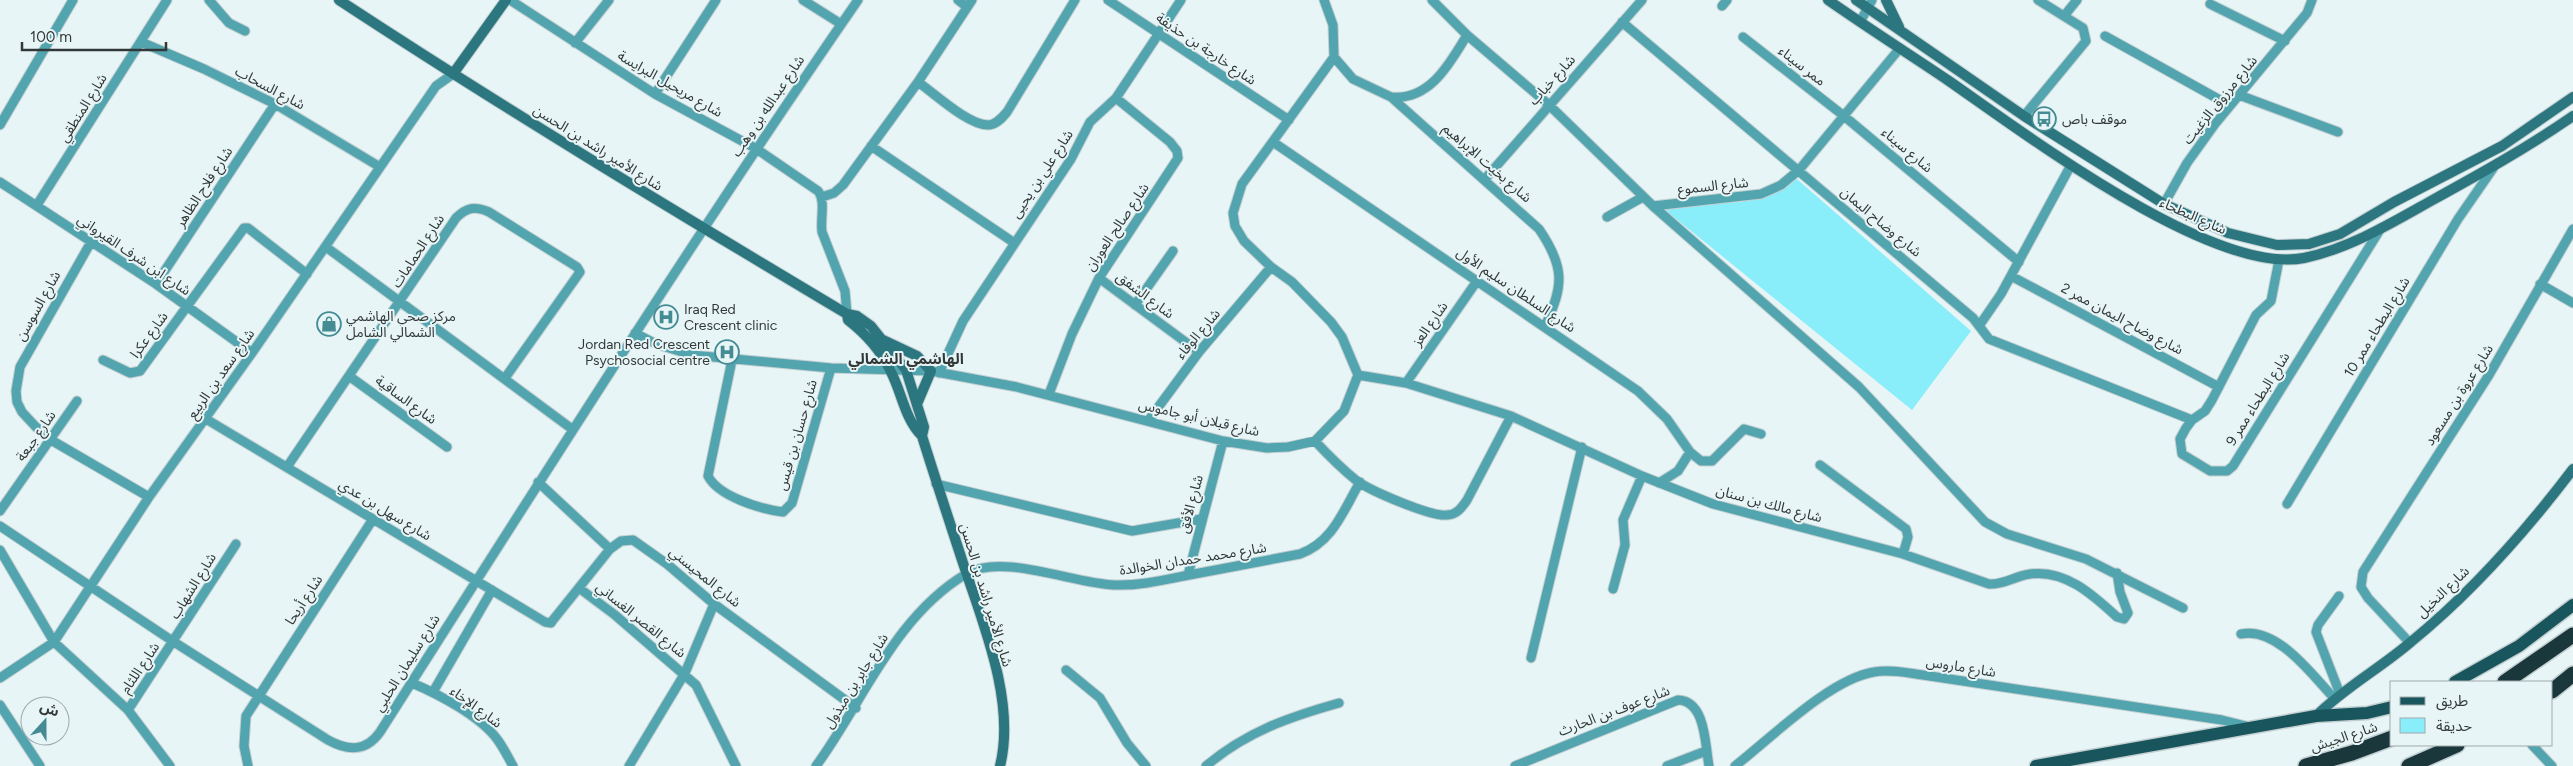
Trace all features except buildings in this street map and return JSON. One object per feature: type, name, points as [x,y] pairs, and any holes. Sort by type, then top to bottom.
[{"type":"highway","points":[[2507,681],[2573,635]]},
{"type":"highway","points":[[2553,689],[2573,674]]},
{"type":"highway","name":"شارع الجيش","points":[[2306,766],[2352,753],[2390,739]]},
{"type":"highway","points":[[2409,766],[2455,746]]},
{"type":"main road","points":[[2457,681],[2520,646],[2573,605]]},
{"type":"main road","points":[[2036,766],[2215,736],[2316,716],[2367,714],[2390,708]]},
{"type":"street","points":[[0,125],[73,0]]},
{"type":"street","name":"شارع المنطقي","points":[[37,206],[168,0]]},
{"type":"street","points":[[209,0],[229,23],[245,31]]},
{"type":"street","name":"شارع الأمير راشد بن الحسن","points":[[339,0],[453,74],[703,228],[847,314],[867,322],[906,370],[924,427],[922,436]]},
{"type":"street","points":[[453,74],[508,0]]},
{"type":"street","name":"شارع مريحيل البرايسة","points":[[508,0],[655,94],[755,148],[820,194]]},
{"type":"street","points":[[576,43],[609,0]]},
{"type":"street","points":[[655,94],[716,0]]},
{"type":"street","points":[[803,0],[841,24]]},
{"type":"street","name":"شارع عبدالله بن وهب","points":[[703,228],[755,148],[858,0]]},
{"type":"street","points":[[847,314],[844,291],[822,232],[820,194],[839,190],[918,82],[969,3],[958,0]]},
{"type":"street","points":[[918,82],[967,118],[989,125],[998,121],[1007,112],[1075,0]]},
{"type":"street","name":"شارع خارجة بن حذيفة","points":[[1108,0],[1289,120]]},
{"type":"street","name":"شارع علي بن يحيى","points":[[935,372],[962,321],[1013,242],[1072,159],[1090,122],[1116,98],[1181,0]]},
{"type":"street","points":[[1324,0],[1333,25],[1334,57],[1242,184],[1233,213],[1235,226],[1244,241],[1272,267],[1292,282],[1331,322],[1342,337],[1358,375],[1344,411],[1315,442],[1360,482],[1421,510],[1435,515],[1449,516],[1460,510],[1467,500],[1511,416]]},
{"type":"street","points":[[1432,0],[1467,35],[1548,104],[1643,197],[1859,386],[1985,522],[2007,534],[2055,548],[2117,573],[2183,608]]},
{"type":"street","name":"شارع خباب","points":[[1484,179],[1548,104],[1642,0]]},
{"type":"street","name":"شارع البطحاء","points":[[1828,0],[2071,165],[2165,220],[2220,244],[2247,253],[2279,260],[2303,258],[2337,248],[2381,228],[2494,166],[2573,116]]},
{"type":"street","points":[[1886,0],[1893,18],[1902,32]]},
{"type":"street","points":[[2024,116],[2081,50],[2086,40],[2085,31],[2038,0]]},
{"type":"street","points":[[2064,16],[2077,0]]},
{"type":"street","name":"شارع مرزوق الزغيت","points":[[2168,206],[2188,162],[2230,105],[2285,41],[2307,12],[2312,0]]},
{"type":"street","points":[[1855,19],[1863,2]]},
{"type":"street","name":"شارع البطحاء","points":[[1863,2],[1902,32],[2024,116],[2168,206],[2228,233],[2260,242],[2293,245],[2325,240],[2502,146],[2573,97]]},
{"type":"street","points":[[2210,4],[2285,41]]},
{"type":"street","name":"شارع وضاح اليمان","points":[[1622,22],[1973,318],[1989,339],[2192,420]]},
{"type":"street","points":[[1391,98],[1401,98],[1419,92],[1432,84],[1450,63],[1467,35]]},
{"type":"street","points":[[2105,36],[2230,105]]},
{"type":"street","name":"ممر سيناء","points":[[1743,37],[1844,116]]},
{"type":"street","name":"شارع السحاب","points":[[141,42],[204,69],[275,104],[380,167]]},
{"type":"street","points":[[1844,116],[1900,48]]},
{"type":"street","name":"شارع بخيت الإبراهيم","points":[[1334,57],[1353,79],[1391,98],[1528,217],[1547,240],[1558,270],[1560,285],[1558,296],[1546,326]]},
{"type":"street","name":"شارع سعد بن الربيع","points":[[0,678],[54,642],[149,498],[326,247],[436,86],[453,74]]},
{"type":"street","points":[[2239,95],[2338,132]]},
{"type":"street","name":"شارع صالح العوران","points":[[1050,394],[1072,334],[1099,278],[1178,158],[1177,151],[1170,142],[1116,98]]},
{"type":"street","name":"شارع فلاح الظاهر","points":[[156,284],[275,104]]},
{"type":"street","name":"شارع السموع","points":[[1653,206],[1761,194],[1781,186],[1798,170],[1844,116]]},
{"type":"street","name":"شارع سيناء","points":[[1844,116],[2019,262]]},
{"type":"street","name":"شارع السلطان سليم الأول","points":[[1273,142],[1546,326],[1654,404],[1672,424],[1690,452]]},
{"type":"street","points":[[871,146],[1013,242]]},
{"type":"street","points":[[1979,326],[2019,262],[2071,165]]},
{"type":"street","name":"شارع البطحاء ممر 10","points":[[2287,504],[2458,218],[2494,166]]},
{"type":"street","name":"شارع ابن شرف القيرواني","points":[[0,182],[156,284],[252,353]]},
{"type":"street","points":[[1607,217],[1643,197]]},
{"type":"street","points":[[2165,220],[2168,206]]},
{"type":"street","name":"شارع الحمامات","points":[[286,467],[456,218],[469,208],[478,208],[489,212],[579,269],[579,274],[505,378]]},
{"type":"street","name":"شارع عكرا","points":[[103,360],[130,373],[140,371],[244,228],[248,228],[307,274]]},
{"type":"street","name":"شارع سليمان الحلبي","points":[[0,526],[174,642],[328,740],[338,745],[355,749],[363,747],[376,738],[475,580],[703,228]]},
{"type":"street","name":"شارع البطحاء ممر 9","points":[[2279,260],[2271,300],[2256,315],[2220,387],[2205,410],[2192,420],[2180,439],[2182,454],[2210,471],[2227,471],[2233,466],[2381,228]]},
{"type":"street","name":"شارع عروة بن مسعود","points":[[2410,643],[2368,598],[2362,587],[2363,572],[2489,375],[2573,229]]},
{"type":"street","name":"شارع السوسن","points":[[91,242],[44,322],[17,376],[16,396],[22,412],[51,440],[149,498]]},
{"type":"street","points":[[326,247],[572,429]]},
{"type":"street","points":[[1135,305],[1173,252]]},
{"type":"street","name":"شارع الوفاء","points":[[1148,421],[1199,352],[1272,267]]},
{"type":"street","name":"شارع وضاح اليمان ممر 2","points":[[2011,276],[2220,387]]},
{"type":"street","name":"شارع الشفق","points":[[1099,278],[1199,352]]},
{"type":"street","name":"شارع العز","points":[[1406,383],[1477,281]]},
{"type":"street","points":[[2540,284],[2573,303]]},
{"type":"street","name":"شارع الأمير راشد بن الحسن","points":[[847,314],[848,320],[869,338],[891,370],[912,425],[922,436],[936,484],[967,574],[1002,698],[1005,728],[1000,766]]},
{"type":"street","name":"شارع قبلان أبو جاموس","points":[[635,332],[673,350],[692,355],[831,368],[935,372],[1050,394],[1223,441],[1267,448],[1288,447],[1315,442]]},
{"type":"street","points":[[882,339],[916,356],[935,372],[917,404]]},
{"type":"street","name":"شارع حسان بن قيس","points":[[732,360],[708,476],[711,482],[725,492],[758,507],[783,512],[792,503],[831,368]]},
{"type":"street","name":"شارع مالك بن سنان","points":[[1358,375],[1406,383],[1511,416],[1642,476],[1713,504],[1903,554],[1988,584],[1998,584],[2029,574],[2055,575],[2086,590],[2117,617],[2124,619],[2128,613],[2120,592],[2117,573]]},
{"type":"street","name":"شارع الساقية","points":[[349,376],[447,447]]},
{"type":"street","name":"شارع جبعة","points":[[0,511],[77,401]]},
{"type":"street","name":"شارع سهل بن عدي","points":[[206,419],[545,622],[550,623]]},
{"type":"street","points":[[1659,483],[1678,471],[1690,452],[1701,461],[1712,461],[1741,430],[1748,429],[1761,434]]},
{"type":"street","name":"شارع الأفق","points":[[1188,576],[1201,519],[1223,441]]},
{"type":"street","points":[[1531,658],[1582,447]]},
{"type":"street","points":[[1820,465],[1906,529],[1908,537],[1903,554]]},
{"type":"street","name":"شارع النخيل","points":[[2316,716],[2337,696],[2410,643],[2475,583],[2555,493],[2573,469]]},
{"type":"street","points":[[1613,589],[1625,546],[1623,520],[1642,476]]},
{"type":"street","points":[[538,482],[610,549]]},
{"type":"street","name":"شارع محمد حمدان الخوالدة","points":[[967,574],[996,565],[1092,583],[1134,585],[1300,554],[1312,550],[1327,538],[1360,482]]},
{"type":"street","points":[[936,484],[1132,530],[1201,519]]},
{"type":"street","name":"شارع أريحا","points":[[258,696],[373,519]]},
{"type":"street","name":"شارع المحيسني","points":[[550,623],[610,549],[621,541],[633,540],[667,564],[714,604],[856,708]]},
{"type":"street","name":"شارع الشهاب","points":[[174,642],[236,544]]},
{"type":"street","points":[[0,550],[54,642],[128,710],[170,766]]},
{"type":"street","name":"شارع جابر بن مبذول","points":[[816,766],[856,708],[882,661],[900,635],[942,592],[967,574]]},
{"type":"street","name":"شارع القصر الغساني","points":[[579,588],[685,674],[700,692],[736,766]]},
{"type":"street","points":[[433,692],[492,590]]},
{"type":"street","points":[[2337,696],[2316,632],[2318,625],[2339,596]]},
{"type":"street","points":[[629,766],[685,674],[714,604]]},
{"type":"street","points":[[2241,634],[2256,633],[2273,639],[2337,696]]},
{"type":"street","name":"شارع اللثام","points":[[128,710],[174,642]]},
{"type":"street","points":[[1066,670],[1100,698],[1127,743],[1146,766]]},
{"type":"street","name":"شارع ماروس","points":[[1735,766],[1839,684],[1860,675],[1875,672],[1924,675],[2212,718],[2234,722],[2254,729]]},
{"type":"street","name":"شارع الإخاء","points":[[412,683],[433,692],[489,730],[498,740],[513,766]]},
{"type":"street","points":[[248,766],[243,728],[246,716],[258,696]]},
{"type":"street","name":"شارع عوف بن الحارث","points":[[1515,766],[1530,763],[1678,700],[1689,703],[1698,712],[1709,766]]},
{"type":"street","points":[[1206,766],[1238,741],[1257,730],[1278,721],[1339,703]]},
{"type":"street","points":[[0,706],[40,766]]},
{"type":"street","points":[[2212,718],[2216,727],[2215,736]]},
{"type":"street","points":[[2533,746],[2552,766]]},
{"type":"street","points":[[1667,766],[1706,751]]},
{"type":"green space","points":[[1797,179],[1971,331],[1912,410],[1659,205],[1741,202]]},
{"type":"place","name":"موقف باص","points":[[2044,119]]},
{"type":"place","name":"Iraq Red Crescent clinic","points":[[666,317]]},
{"type":"place","name":"مركز صحي الهاشمي الشمالي الشامل","points":[[329,324]]},
{"type":"place","name":"Jordan Red Crescent Psychosocial centre","points":[[727,352]]},
{"type":"district","name":"الهاشمي الشمالي","points":[[906,359]]}]
